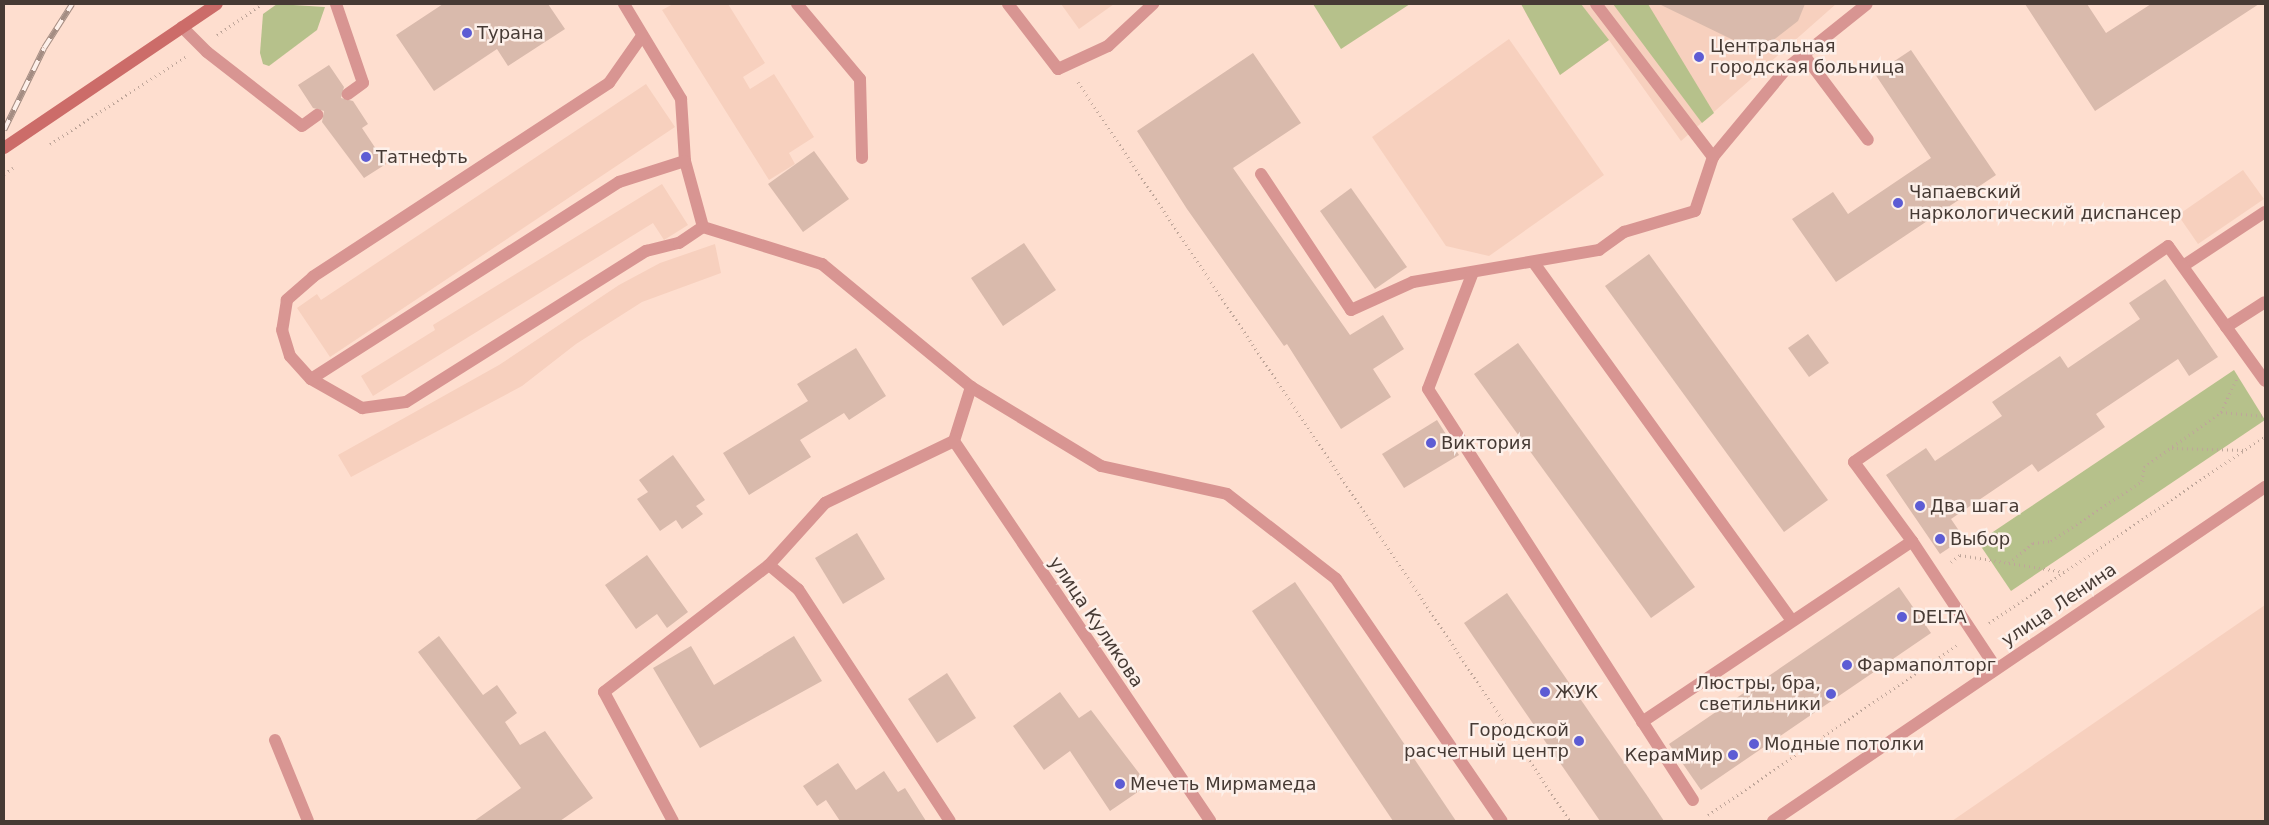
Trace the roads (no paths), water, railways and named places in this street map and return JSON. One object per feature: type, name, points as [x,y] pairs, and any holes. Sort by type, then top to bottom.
[{"type":"main road","points":[[4,148],[217,4]]},
{"type":"street","points":[[336,4],[363,83],[348,94]]},
{"type":"street","points":[[624,4],[681,99],[685,161],[703,227]]},
{"type":"street","points":[[797,4],[860,79],[862,158]]},
{"type":"street","points":[[1008,4],[1058,69],[1108,46],[1154,4]]},
{"type":"street","points":[[1596,4],[1713,157]]},
{"type":"street","points":[[1261,174],[1351,310],[1413,282],[1534,263],[1599,250],[1624,232],[1695,211],[1713,157],[1787,68],[1867,4]]},
{"type":"street","points":[[182,27],[201,47],[302,126],[317,115]]},
{"type":"street","points":[[642,36],[609,83],[313,277],[287,300],[282,330],[290,356],[311,379],[362,408],[406,402],[646,251],[679,243],[703,227]]},
{"type":"street","points":[[1804,55],[1868,140]]},
{"type":"street","points":[[311,379],[619,182],[685,161]]},
{"type":"street","points":[[2183,266],[2265,212]]},
{"type":"street","points":[[703,227],[822,264],[971,388],[1101,466],[1227,494],[1336,579],[1502,821]]},
{"type":"street","points":[[1996,668],[1912,541],[1854,462],[2168,246],[2265,381]]},
{"type":"street","points":[[1534,263],[1792,621]]},
{"type":"street","points":[[1474,272],[1428,390],[1693,800]]},
{"type":"street","points":[[2226,327],[2265,302]]},
{"type":"street","points":[[673,821],[604,692],[769,565],[825,503],[954,441],[971,388]]},
{"type":"street","name":"улица Куликова","points":[[954,441],[1210,821]]},
{"type":"street","name":"улица Ленина","points":[[1773,821],[1996,668],[2265,488]]},
{"type":"street","points":[[1642,722],[1912,541]]},
{"type":"street","points":[[769,565],[798,589],[950,821]]},
{"type":"street","points":[[275,740],[308,821]]},
{"type":"railway","points":[[4,130],[44,48],[72,4]]},
{"type":"place","name":"Турана","points":[[467,33]]},
{"type":"place","name":"Центральная городская больница","points":[[1699,57]]},
{"type":"place","name":"Татнефть","points":[[366,157]]},
{"type":"place","name":"Чапаевский наркологический диспансер","points":[[1898,203]]},
{"type":"place","name":"Виктория","points":[[1431,443]]},
{"type":"place","name":"Два шага","points":[[1920,506]]},
{"type":"place","name":"Выбор","points":[[1940,539]]},
{"type":"place","name":"DELTA","points":[[1902,617]]},
{"type":"place","name":"Фармаполторг","points":[[1847,665]]},
{"type":"place","name":"ЖУК","points":[[1545,692]]},
{"type":"place","name":"Люстры, бра, светильники","points":[[1831,694]]},
{"type":"place","name":"Городской расчетный центр","points":[[1579,741]]},
{"type":"place","name":"Модные потолки","points":[[1754,744]]},
{"type":"place","name":"КерамМир","points":[[1733,755]]},
{"type":"place","name":"Мечеть Мирмамеда","points":[[1120,784]]}]
